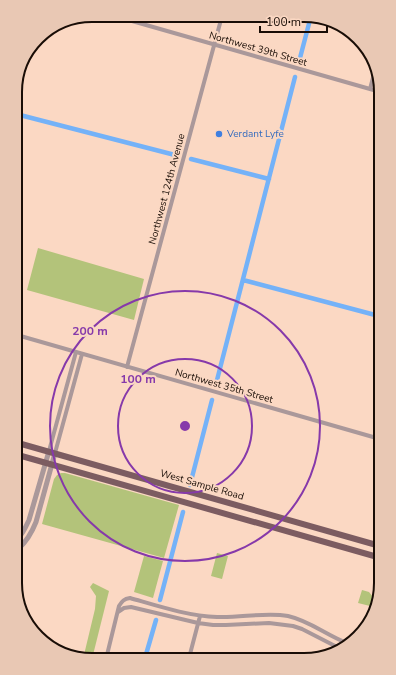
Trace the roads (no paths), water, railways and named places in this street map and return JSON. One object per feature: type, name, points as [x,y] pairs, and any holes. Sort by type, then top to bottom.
[{"type":"main road","name":"West Sample Road","points":[[22,444],[374,544]]},
{"type":"main road","name":"West Sample Road","points":[[22,455],[374,556]]},
{"type":"street","name":"Northwest 39th Street","points":[[135,22],[374,90]]},
{"type":"street","name":"Northwest 124th Avenue","points":[[127,367],[220,22]]},
{"type":"street","points":[[370,89],[373,78]]},
{"type":"street","name":"Northwest 35th Street","points":[[22,336],[374,437]]},
{"type":"street","points":[[22,545],[27,539],[39,515],[52,464],[52,452],[76,352]]},
{"type":"street","points":[[22,534],[29,520],[46,462],[52,452],[82,354]]},
{"type":"street","points":[[108,653],[119,606],[122,601],[130,598],[200,616],[287,616],[306,622],[343,641]]},
{"type":"street","points":[[118,612],[124,608],[131,607],[198,623],[226,626],[268,623],[293,626],[335,646]]},
{"type":"street","points":[[190,653],[200,616]]},
{"type":"street","points":[[293,626],[295,618]]},
{"type":"waterway","points":[[300,58],[309,23]]},
{"type":"waterway","points":[[216,384],[295,77]]},
{"type":"waterway","points":[[22,116],[175,155]]},
{"type":"waterway","points":[[191,159],[269,179]]},
{"type":"waterway","points":[[243,280],[374,315]]},
{"type":"waterway","points":[[190,485],[212,400]]},
{"type":"waterway","points":[[160,600],[183,512]]},
{"type":"waterway","points":[[146,653],[156,620]]},
{"type":"place","name":"Verdant Lyfe","points":[[219,134]]}]
